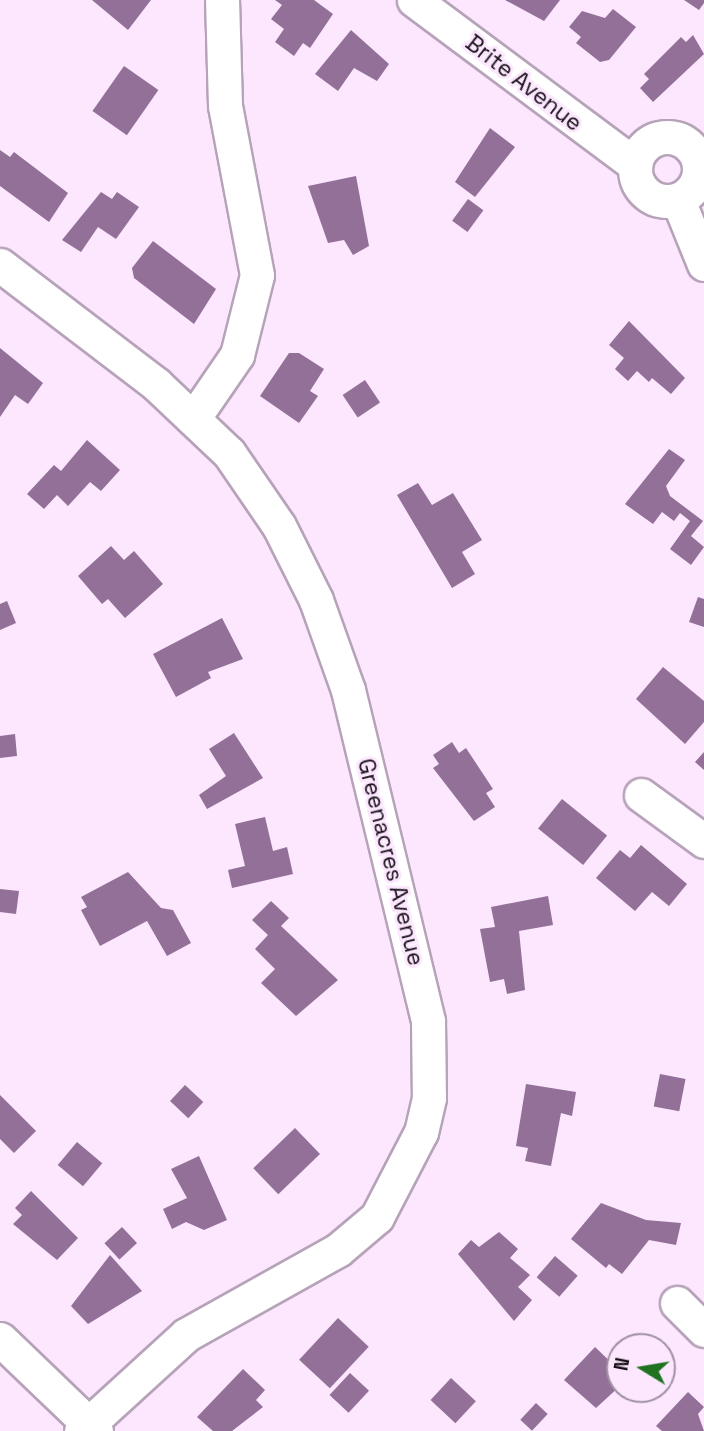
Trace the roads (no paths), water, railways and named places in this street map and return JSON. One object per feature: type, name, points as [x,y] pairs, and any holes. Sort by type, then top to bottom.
[{"type":"street","points":[[193,419],[237,355],[257,275],[225,106],[222,0]]},
{"type":"street","name":"Brite Avenue","points":[[414,0],[635,165],[638,184],[652,199],[678,200]]},
{"type":"street","points":[[635,165],[644,146],[664,137],[698,140],[698,179],[678,200],[704,264]]},
{"type":"street","name":"Greenacres Avenue","points":[[0,265],[193,419],[229,453],[279,526],[334,644],[414,956],[428,1021],[429,1098],[407,1168],[359,1236],[195,1329],[88,1429]]},
{"type":"street","points":[[641,794],[704,841]]},
{"type":"street","points":[[677,1303],[704,1330]]},
{"type":"street","points":[[0,1339],[88,1429]]}]
